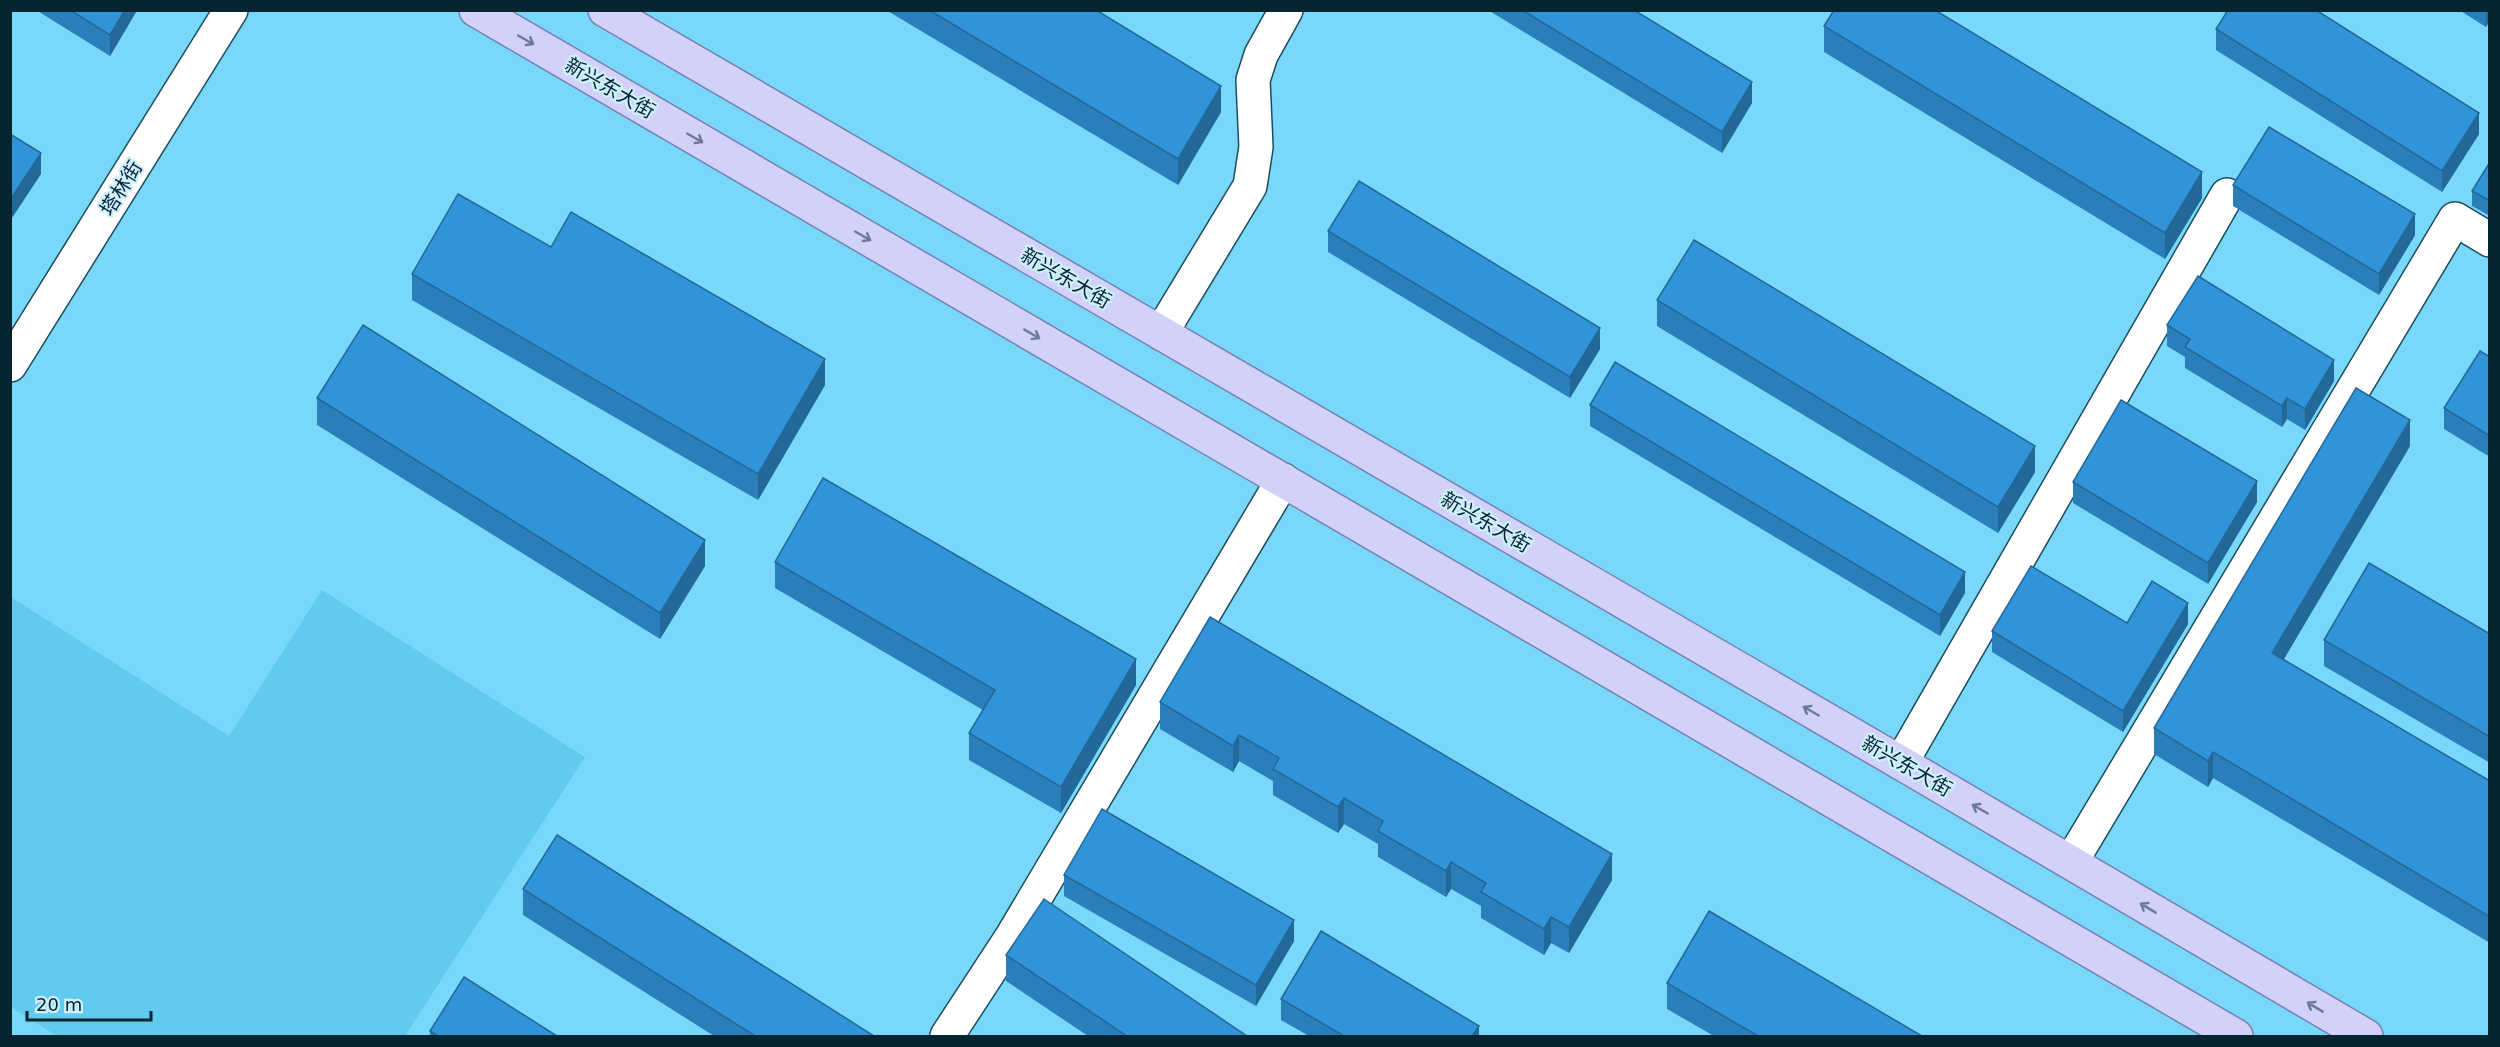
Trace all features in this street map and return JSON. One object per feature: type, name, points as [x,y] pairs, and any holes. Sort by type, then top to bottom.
[{"type":"main road","name":"新兴东大街","points":[[476,10],[2236,1036]]},
{"type":"main road","name":"新兴东大街","points":[[605,10],[2071,862],[2366,1036]]},
{"type":"street","name":"塔林街","points":[[10,365],[231,10]]},
{"type":"street","points":[[1161,333],[1250,186],[1256,147],[1252,80],[1261,55],[1286,10]]},
{"type":"street","points":[[1901,763],[2227,195]]},
{"type":"street","points":[[2071,862],[2455,219],[2490,240]]},
{"type":"street","points":[[947,1036],[1013,935],[1283,480]]},
{"type":"shaded area","points":[[322,590],[585,757],[405,1036],[57,1036],[11,1007],[11,597],[229,736]]},
{"type":"building","points":[[70,10],[125,10],[110,35]]},
{"type":"building","points":[[929,10],[1096,10],[1221,86],[1178,159]]},
{"type":"building","points":[[1522,10],[1634,10],[1752,82],[1722,132]]},
{"type":"building","points":[[1834,10],[1935,10],[2202,172],[2165,233],[1824,26]]},
{"type":"building","points":[[2228,10],[2316,10],[2479,113],[2442,171],[2216,29]]},
{"type":"building","points":[[2269,127],[2415,214],[2379,274],[2233,185]]},
{"type":"building","points":[[10,134],[41,153],[10,200]]},
{"type":"building","points":[[2490,162],[2490,201],[2472,191]]},
{"type":"building","points":[[1359,181],[1600,328],[1570,377],[1328,231]]},
{"type":"building","points":[[458,194],[551,247],[571,212],[825,359],[758,474],[412,274]]},
{"type":"building","points":[[1694,240],[2035,446],[1998,507],[1657,300]]},
{"type":"building","points":[[2198,276],[2334,360],[2305,409],[2287,398],[2282,406],[2185,347],[2190,339],[2167,325]]},
{"type":"building","points":[[363,325],[705,540],[660,613],[317,398]]},
{"type":"building","points":[[2480,351],[2490,357],[2490,436],[2444,408]]},
{"type":"building","points":[[1615,362],[1965,572],[1940,615],[1590,405]]},
{"type":"building","points":[[2356,388],[2410,420],[2272,653],[2490,781],[2490,917],[2213,752],[2208,761],[2154,728]]},
{"type":"building","points":[[2121,400],[2257,481],[2208,563],[2073,482]]},
{"type":"building","points":[[823,478],[1136,659],[1061,787],[969,733],[995,690],[775,562]]},
{"type":"building","points":[[2369,563],[2490,634],[2490,737],[2324,640]]},
{"type":"building","points":[[2031,566],[2127,623],[2152,581],[2188,603],[2123,711],[1992,631]]},
{"type":"building","points":[[1210,617],[1612,854],[1569,927],[1551,917],[1544,929],[1481,892],[1486,883],[1451,862],[1446,871],[1378,831],[1383,821],[1344,798],[1338,807],[1273,769],[1279,758],[1239,735],[1233,746],[1160,702]]},
{"type":"building","points":[[1102,809],[1294,920],[1256,985],[1064,875]]},
{"type":"building","points":[[557,835],[874,1036],[755,1036],[523,889]]},
{"type":"building","points":[[1044,899],[1247,1036],[1127,1036],[1006,955]]},
{"type":"building","points":[[1709,911],[1922,1036],[1758,1036],[1667,983]]},
{"type":"building","points":[[1321,931],[1479,1026],[1472,1036],[1344,1036],[1281,999]]},
{"type":"building","points":[[464,977],[557,1036],[438,1036],[430,1031]]}]
